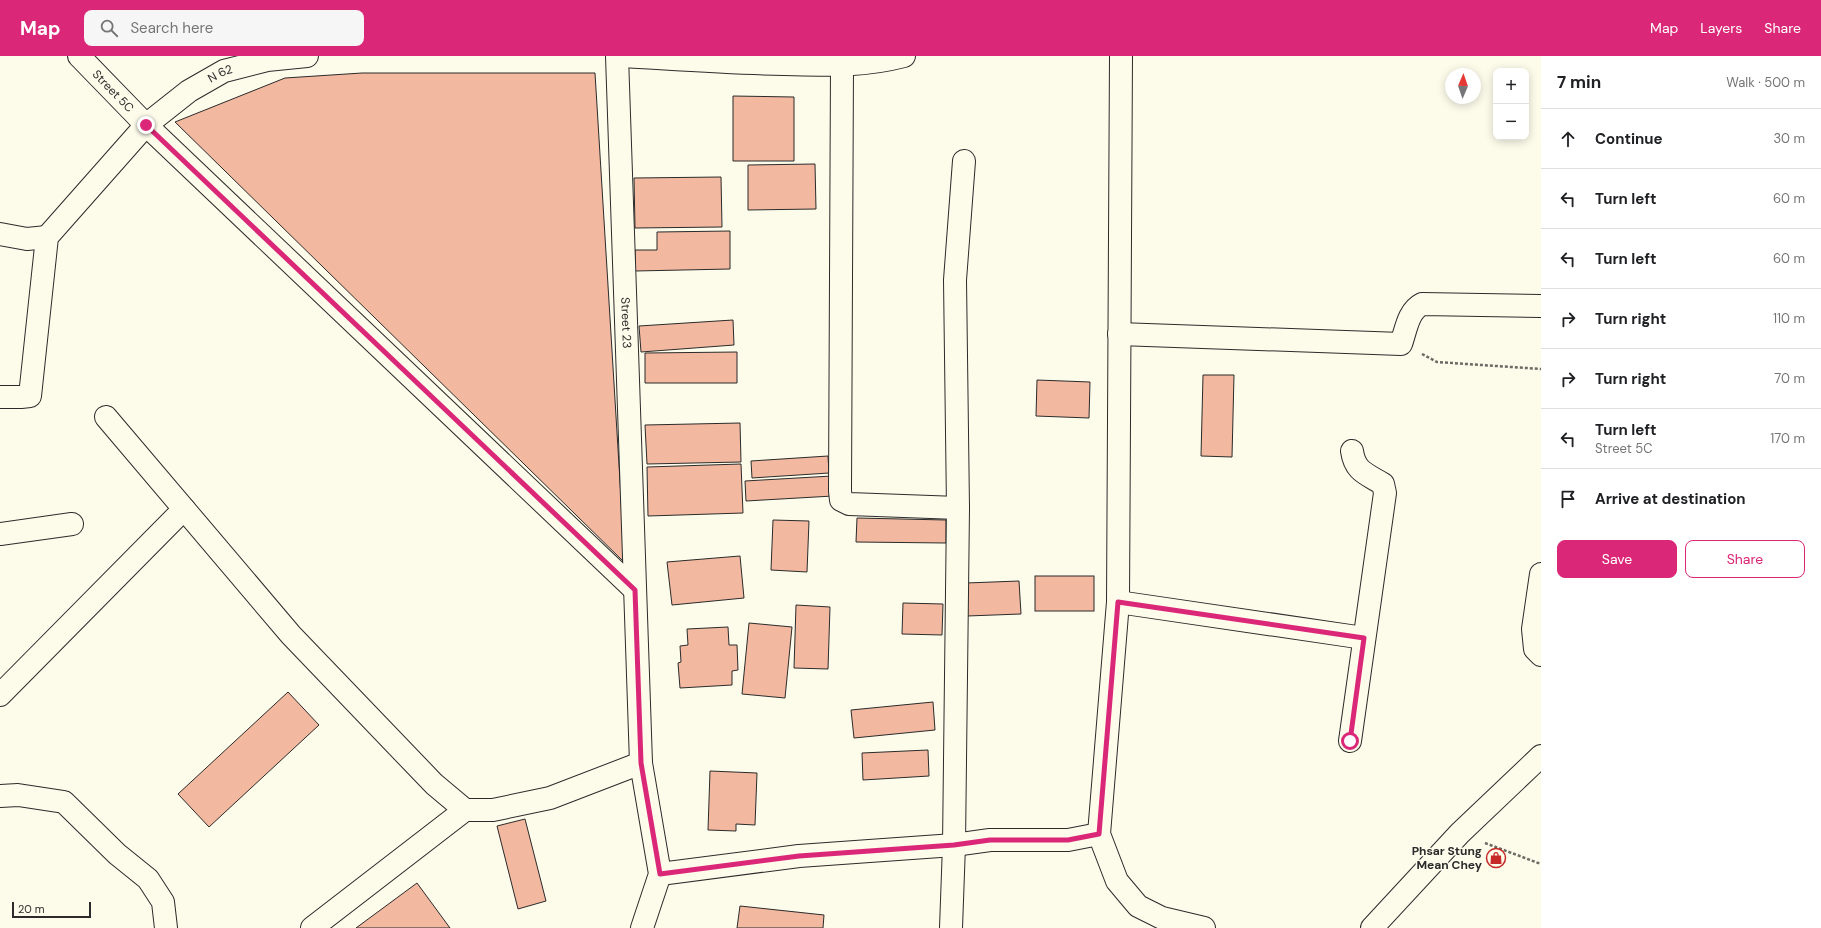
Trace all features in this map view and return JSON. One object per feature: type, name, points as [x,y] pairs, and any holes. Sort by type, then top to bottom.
[{"type":"street","name":"Street 5C","points":[[79,56],[146,125],[635,590]]},
{"type":"street","name":"N 62","points":[[47,237],[146,125],[223,63],[307,56]]},
{"type":"street","name":"Street 23","points":[[617,56],[641,763],[660,874]]},
{"type":"street","points":[[623,56],[737,63],[879,63],[904,56]]},
{"type":"street","points":[[1121,56],[1118,602],[1099,834],[1117,881],[1138,906],[1162,918],[1204,928]]},
{"type":"street","points":[[848,62],[840,483],[841,500],[849,504],[958,508]]},
{"type":"street","points":[[950,928],[954,845],[958,508],[955,280],[964,161]]},
{"type":"street","points":[[0,234],[27,239],[47,237],[30,396],[0,397]]},
{"type":"street","points":[[1119,334],[1402,344],[1410,318],[1416,307],[1422,304],[1541,306]]},
{"type":"street","points":[[106,418],[291,635],[434,784],[465,810]]},
{"type":"street","points":[[1350,741],[1385,493],[1383,484],[1360,470],[1354,463],[1352,451]]},
{"type":"street","points":[[0,695],[184,509]]},
{"type":"street","points":[[0,534],[72,524]]},
{"type":"street","points":[[1541,574],[1533,629],[1535,649],[1541,655]]},
{"type":"street","points":[[1118,602],[1364,638]]},
{"type":"street","points":[[1372,928],[1460,833],[1541,756]]},
{"type":"street","points":[[312,928],[465,810],[493,810],[550,798],[641,763]]},
{"type":"street","points":[[0,796],[18,794],[64,802],[118,854],[148,879],[163,902],[166,928]]},
{"type":"street","points":[[642,928],[660,874],[799,856],[954,845],[990,840],[1068,840],[1099,834]]},
{"type":"path","points":[[1402,344],[1437,362],[1541,369]]},
{"type":"path","points":[[1460,833],[1541,864]]},
{"type":"building","points":[[362,73],[595,73],[625,563],[175,122],[285,78]]},
{"type":"building","points":[[733,96],[794,97],[794,161],[733,161]]},
{"type":"building","points":[[815,164],[816,209],[748,210],[748,165]]},
{"type":"building","points":[[721,177],[722,227],[635,228],[634,178]]},
{"type":"building","points":[[730,231],[730,269],[635,271],[635,250],[657,250],[657,232]]},
{"type":"building","points":[[733,320],[734,345],[641,352],[639,326]]},
{"type":"building","points":[[737,352],[737,383],[645,383],[645,353]]},
{"type":"building","points":[[1203,375],[1234,375],[1232,457],[1201,456]]},
{"type":"building","points":[[1037,380],[1090,382],[1089,418],[1036,416]]},
{"type":"building","points":[[740,423],[741,462],[647,464],[645,425]]},
{"type":"building","points":[[828,456],[829,473],[752,478],[751,461]]},
{"type":"building","points":[[741,464],[743,513],[648,516],[647,467]]},
{"type":"building","points":[[832,476],[833,496],[746,501],[745,481]]},
{"type":"building","points":[[857,518],[946,520],[946,543],[856,542]]},
{"type":"building","points":[[773,520],[809,521],[807,572],[771,570]]},
{"type":"building","points":[[740,556],[744,598],[672,605],[667,562]]},
{"type":"building","points":[[1035,576],[1094,576],[1094,611],[1035,611]]},
{"type":"building","points":[[1019,581],[1021,614],[967,616],[966,583]]},
{"type":"building","points":[[903,603],[943,604],[942,635],[902,634]]},
{"type":"building","points":[[796,605],[830,607],[828,669],[794,668]]},
{"type":"building","points":[[749,623],[792,627],[785,698],[742,694]]},
{"type":"building","points":[[728,627],[729,645],[737,645],[738,670],[732,671],[732,685],[680,688],[678,663],[681,662],[680,646],[688,645],[687,629]]},
{"type":"building","points":[[288,692],[319,725],[209,827],[178,794]]},
{"type":"building","points":[[933,702],[935,730],[854,738],[851,710]]},
{"type":"building","points":[[928,750],[929,776],[863,780],[862,753]]},
{"type":"building","points":[[710,771],[757,773],[755,825],[736,824],[736,831],[708,830]]},
{"type":"building","points":[[525,819],[546,901],[518,909],[497,826]]},
{"type":"building","points":[[417,883],[450,928],[356,928]]},
{"type":"building","points":[[740,906],[824,915],[823,928],[737,928]]},
{"type":"place","name":"Phsar Stung Mean Chey","points":[[1496,858]]},
{"type":"route","points":[[146,125],[635,590],[641,763],[660,874],[799,856],[954,845],[990,840],[1068,840],[1099,834],[1118,602],[1364,638],[1350,741]]}]
